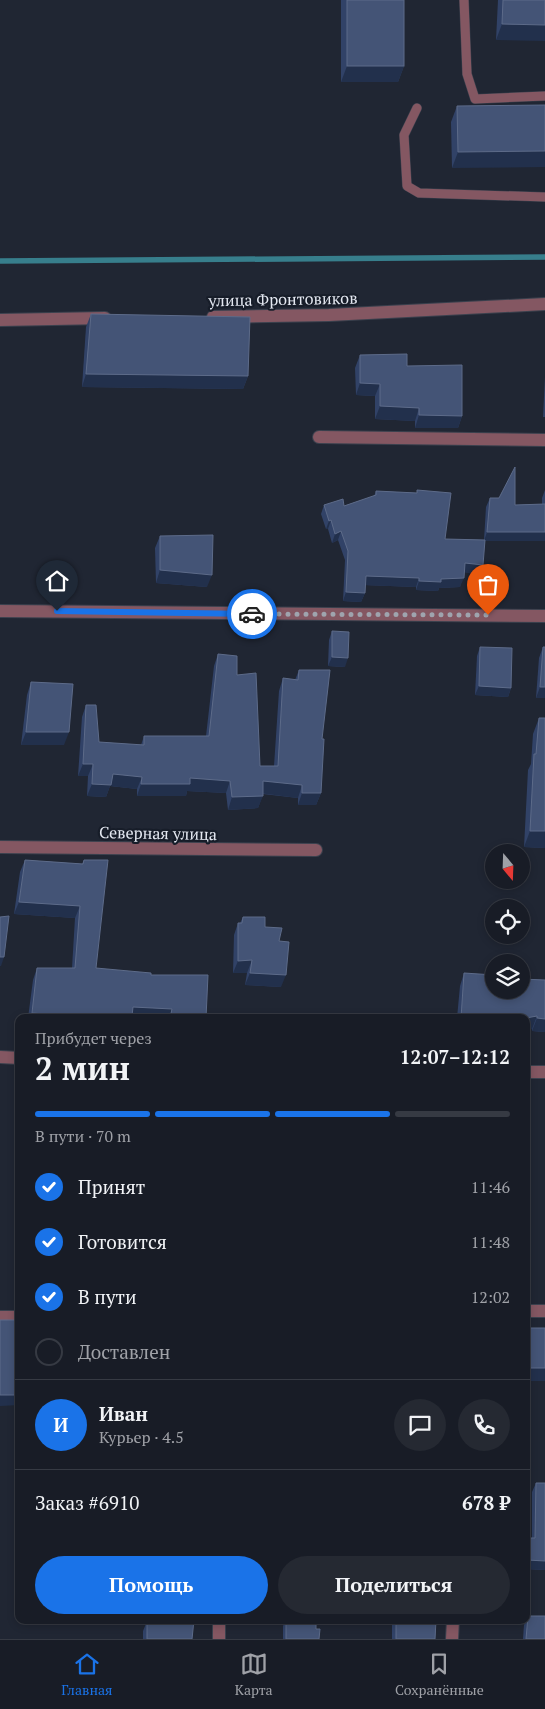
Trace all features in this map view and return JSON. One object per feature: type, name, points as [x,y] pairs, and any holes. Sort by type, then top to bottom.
[{"type":"street","name":"улица Фронтовиков","points":[[200,317],[329,315],[545,304]]},
{"type":"street","points":[[0,320],[120,318]]},
{"type":"street","points":[[319,437],[545,440]]},
{"type":"street","points":[[0,611],[545,616]]},
{"type":"street","name":"Северная улица","points":[[0,847],[316,850]]},
{"type":"street","points":[[0,1057],[15,1058]]},
{"type":"street","points":[[530,1072],[545,1072]]},
{"type":"street","points":[[530,1311],[545,1311]]},
{"type":"street","points":[[0,1317],[15,1316]]},
{"type":"street","points":[[219,1624],[219,1639]]},
{"type":"street","points":[[452,1639],[453,1624]]},
{"type":"lane","points":[[464,0],[467,74],[475,99],[545,96]]},
{"type":"lane","points":[[417,108],[404,135],[407,186],[418,193],[545,197]]},
{"type":"building","points":[[347,0],[404,0],[404,66],[347,66]]},
{"type":"building","points":[[503,0],[545,0],[545,25],[502,24]]},
{"type":"building","points":[[545,105],[545,151],[458,152],[457,106]]},
{"type":"building","points":[[91,314],[250,317],[248,376],[86,374]]},
{"type":"building","points":[[407,354],[407,366],[462,365],[462,416],[419,415],[419,408],[380,406],[380,384],[360,383],[360,355]]},
{"type":"building","points":[[515,467],[515,505],[545,504],[545,532],[487,532],[490,498],[499,498]]},
{"type":"building","points":[[417,490],[451,493],[445,539],[485,540],[483,565],[465,563],[464,578],[441,579],[441,582],[419,581],[419,578],[366,576],[365,593],[346,592],[348,551],[341,531],[335,534],[324,505],[343,499],[344,506],[376,495],[376,491],[417,493]]},
{"type":"building","points":[[213,535],[212,575],[160,570],[160,536]]},
{"type":"building","points":[[332,631],[349,632],[348,658],[332,657]]},
{"type":"building","points":[[480,647],[512,648],[511,688],[479,686]]},
{"type":"building","points":[[543,647],[545,647],[545,687],[540,687]]},
{"type":"building","points":[[218,654],[237,656],[237,675],[256,673],[260,766],[278,766],[283,678],[298,680],[299,670],[330,670],[322,739],[324,739],[321,793],[302,793],[302,785],[263,781],[263,796],[232,797],[230,781],[190,778],[190,784],[141,784],[142,777],[113,774],[111,785],[92,784],[93,764],[83,764],[86,705],[96,705],[99,742],[144,745],[144,736],[209,736]]},
{"type":"building","points":[[31,682],[73,684],[69,732],[26,732]]},
{"type":"building","points":[[539,718],[545,718],[545,831],[530,831],[534,754],[536,754]]},
{"type":"building","points":[[25,860],[83,864],[84,860],[108,860],[96,968],[151,973],[151,975],[208,975],[206,1014],[171,1014],[172,1009],[133,1007],[132,1014],[32,1013],[37,968],[75,968],[80,906],[19,902]]},
{"type":"building","points":[[9,916],[4,957],[0,957],[0,917]]},
{"type":"building","points":[[243,917],[265,917],[265,927],[282,928],[279,941],[289,942],[286,975],[250,973],[252,960],[238,961],[238,923],[242,923]]},
{"type":"building","points":[[464,973],[485,974],[485,999],[530,999],[530,979],[545,980],[545,1019],[537,1018],[537,1016],[530,1017],[530,1014],[461,1014]]},
{"type":"building","points":[[0,1320],[15,1320],[15,1395],[0,1395]]},
{"type":"building","points":[[530,1328],[545,1328],[545,1368],[530,1368]]},
{"type":"building","points":[[536,1483],[545,1483],[545,1561],[530,1560],[530,1538],[535,1538]]},
{"type":"building","points":[[530,1616],[545,1616],[545,1639],[526,1639]]},
{"type":"building","points":[[147,1624],[194,1624],[192,1639],[147,1639]]},
{"type":"building","points":[[286,1624],[316,1624],[316,1629],[320,1629],[319,1639],[286,1639]]},
{"type":"building","points":[[396,1624],[436,1624],[435,1639],[396,1639]]},
{"type":"waterway","points":[[0,261],[545,257]]},
{"type":"way so far","points":[[252,614],[488,615]]},
{"type":"route","points":[[57,611],[252,614]]}]
